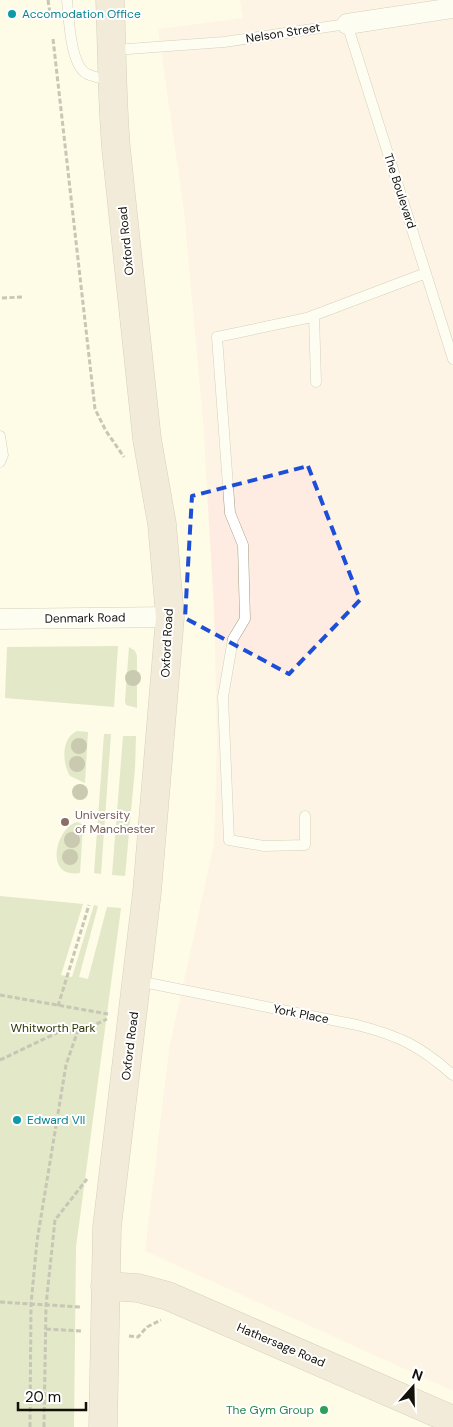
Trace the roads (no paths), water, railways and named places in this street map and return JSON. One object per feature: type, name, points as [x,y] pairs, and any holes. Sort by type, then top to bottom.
[{"type":"main road","name":"Oxford Road","points":[[103,1427],[105,1286],[108,1227],[148,892],[170,617],[162,524],[147,439],[117,158],[113,115],[110,0]]},
{"type":"main road","name":"Hathersage Road","points":[[105,1286],[138,1288],[168,1296],[453,1420]]},
{"type":"street","name":"Nelson Street","points":[[346,24],[453,8]]},
{"type":"street","name":"Denmark Road","points":[[0,619],[170,617]]},
{"type":"lane","points":[[67,0],[73,48],[78,63],[86,73],[113,82]]},
{"type":"lane","name":"Nelson Street","points":[[112,50],[224,42],[346,24]]},
{"type":"lane","name":"The Boulevard","points":[[346,24],[453,359]]},
{"type":"lane","points":[[305,816],[306,845],[264,846],[229,840],[223,697],[234,639],[245,619],[243,544],[230,513],[216,337],[314,315],[426,273]]},
{"type":"lane","points":[[314,315],[316,382]]},
{"type":"lane","points":[[0,436],[2,455],[0,462]]},
{"type":"lane","name":"York Place","points":[[138,981],[357,1025],[390,1034],[414,1045],[434,1058],[453,1075]]},
{"type":"place","name":"Accomodation Office","points":[[12,14]]},
{"type":"place","name":"University of Manchester","points":[[65,822]]},
{"type":"place","name":"Edward VII","points":[[17,1120]]},
{"type":"place","name":"The Gym Group","points":[[324,1410]]},
{"type":"park label","name":"Whitworth Park","points":[[53,1028]]}]
